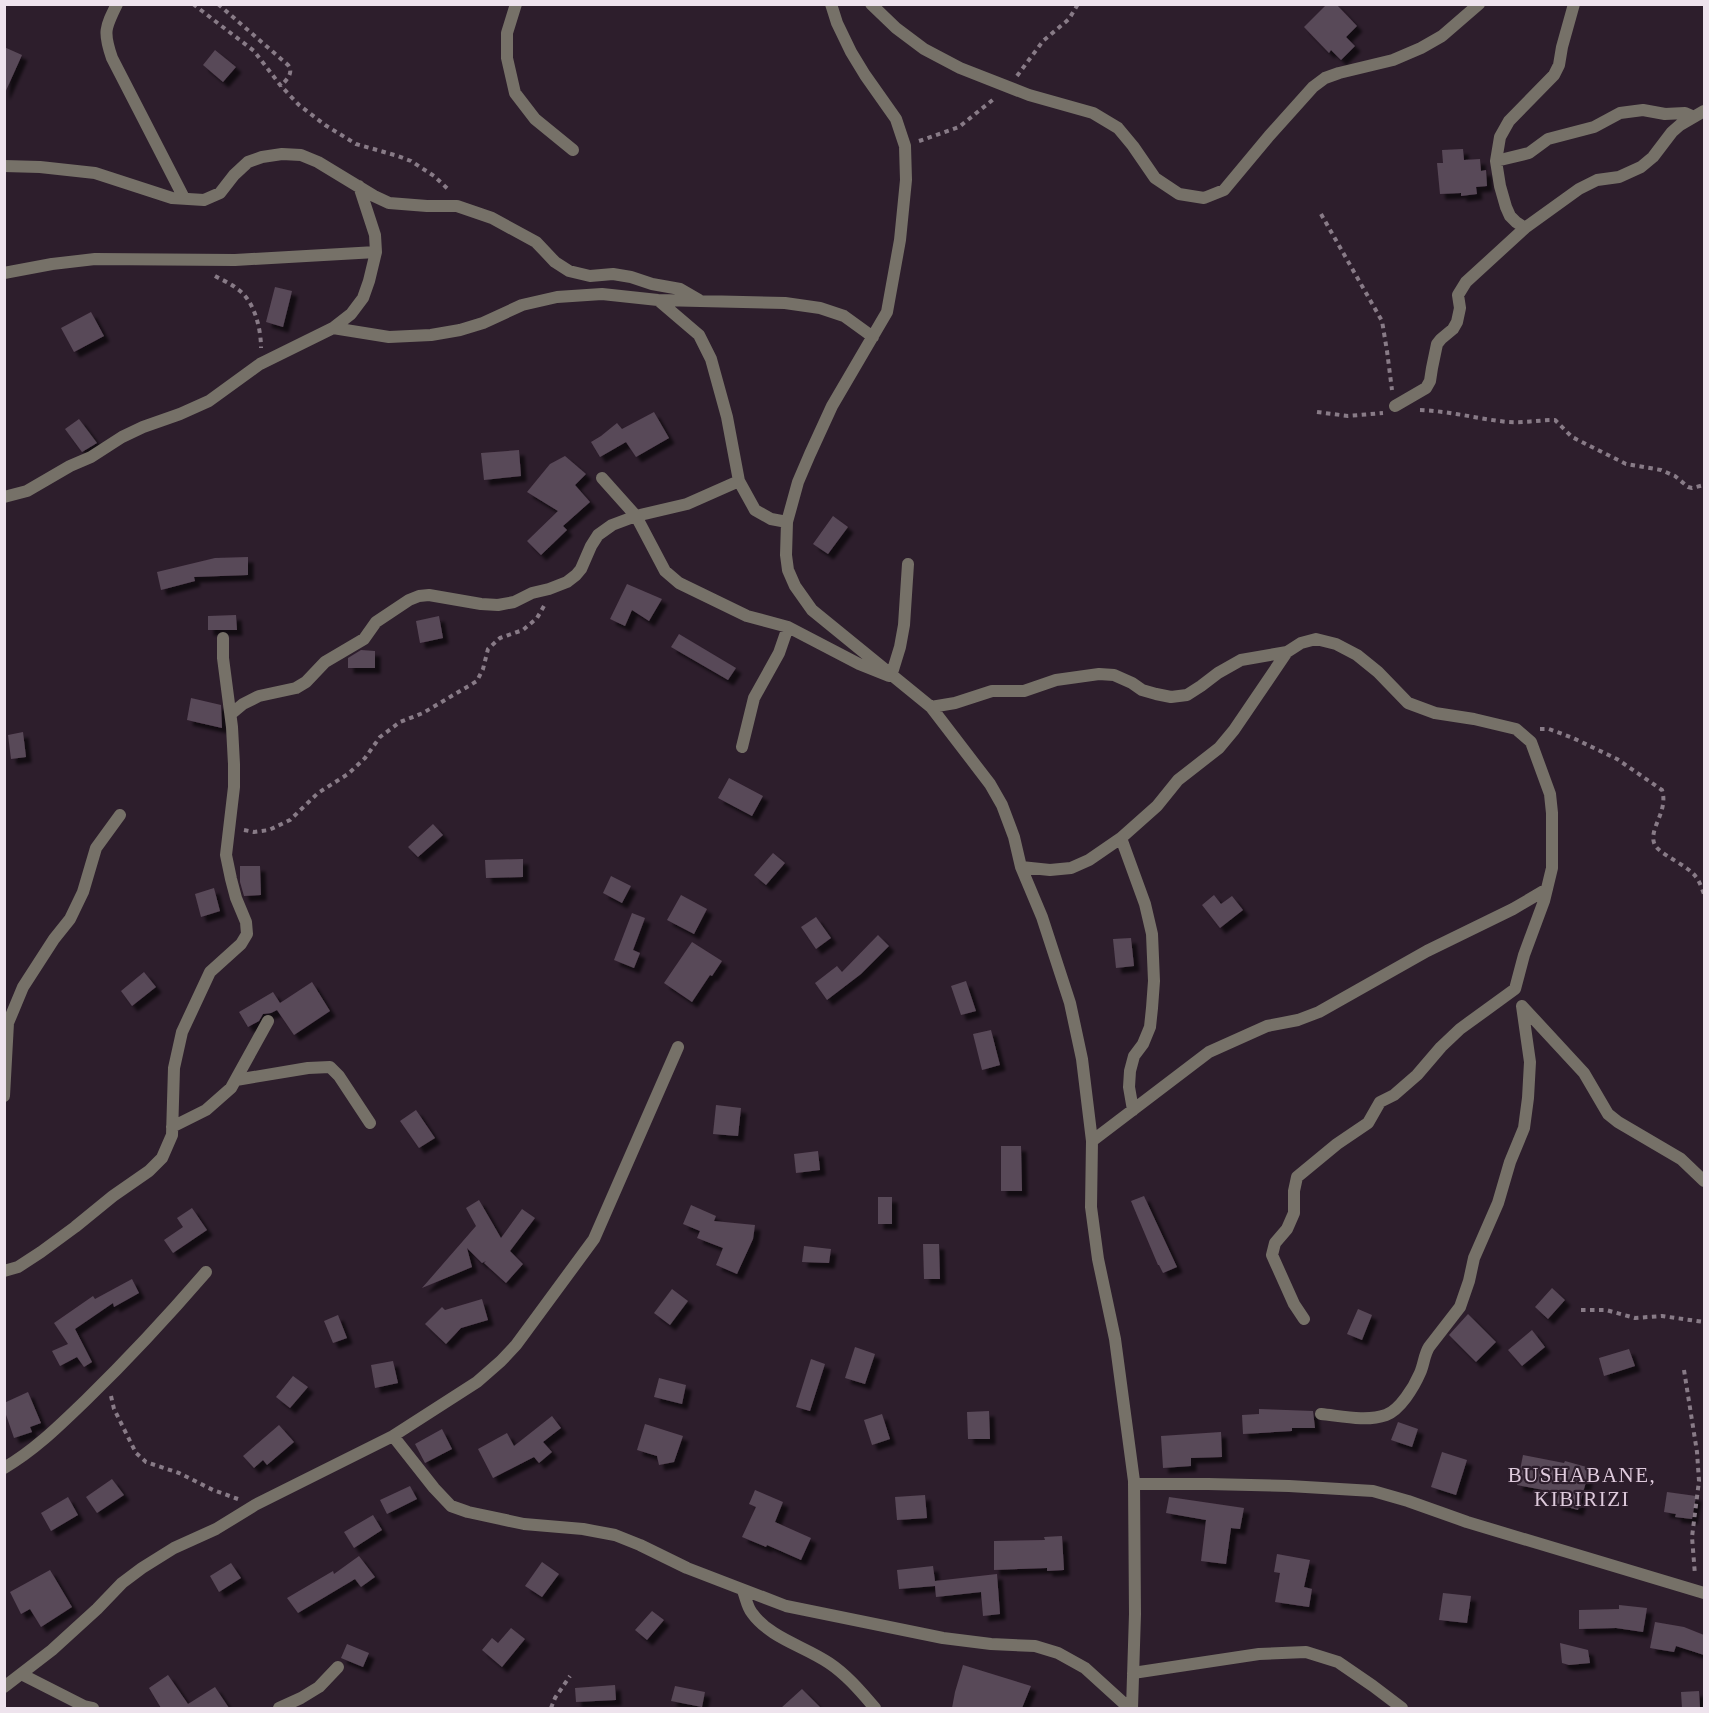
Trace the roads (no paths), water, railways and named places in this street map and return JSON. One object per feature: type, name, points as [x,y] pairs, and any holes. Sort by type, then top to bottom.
[{"type":"street","points":[[117,4],[106,25],[106,41],[127,91],[173,174],[183,198]]},
{"type":"street","points":[[516,4],[507,33],[507,58],[515,93],[535,119],[573,150]]},
{"type":"street","points":[[831,4],[851,52],[896,119],[905,146],[906,180],[900,240],[887,312],[832,406],[798,482],[787,522],[788,570],[812,610],[931,706],[990,784],[1002,805],[1014,837],[1021,867],[1042,917],[1070,1003],[1082,1059],[1092,1141],[1091,1206],[1098,1259],[1115,1339],[1134,1484],[1135,1614],[1131,1708]]},
{"type":"street","points":[[871,4],[896,28],[924,49],[960,68],[1029,94],[1093,113],[1118,128],[1155,177],[1179,194],[1204,198],[1224,190],[1313,87],[1339,73],[1393,60],[1421,48],[1442,36],[1479,4]]},
{"type":"street","points":[[1525,228],[1510,216],[1500,186],[1496,161],[1500,137],[1509,121],[1554,75],[1559,65],[1574,4]]},
{"type":"street","points":[[1496,161],[1529,153],[1548,139],[1594,127],[1620,113],[1643,110],[1665,114],[1699,114]]},
{"type":"street","points":[[1396,409],[1426,388],[1430,381],[1437,344],[1457,322],[1460,308],[1458,296],[1466,282],[1525,228],[1587,184],[1619,177],[1641,167],[1653,157],[1672,132],[1699,114]]},
{"type":"street","points":[[4,166],[95,173],[172,198],[204,200],[220,193],[248,162],[262,156],[301,155],[318,162],[389,203],[457,206],[492,218],[536,242],[555,262],[569,271],[590,276],[613,274],[631,277],[652,284],[680,289],[699,300]]},
{"type":"street","points":[[4,497],[27,490],[70,465],[91,457],[122,436],[209,401],[260,364],[333,328],[351,315],[363,298],[376,252],[375,235],[359,186]]},
{"type":"street","points":[[4,273],[95,259],[235,260],[376,252]]},
{"type":"street","points":[[333,328],[389,337],[431,336],[483,323],[522,305],[557,297],[602,294],[658,300],[785,303],[820,308],[844,316],[873,337]]},
{"type":"street","points":[[658,300],[699,334],[711,359],[727,417],[739,481],[755,510],[771,519],[787,522]]},
{"type":"street","points":[[603,478],[636,516],[665,571],[679,584],[747,616],[788,627],[859,664],[903,682]]},
{"type":"street","points":[[231,714],[243,704],[259,696],[296,688],[306,682],[325,662],[364,639],[376,622],[409,600],[429,595],[480,604],[498,605],[514,602],[532,593],[567,582],[576,575],[598,535],[612,525],[636,516],[687,504],[739,481]]},
{"type":"street","points":[[892,673],[904,625],[908,564]]},
{"type":"street","points":[[742,747],[754,698],[779,653],[788,627]]},
{"type":"street","points":[[4,1271],[18,1267],[41,1252],[113,1196],[149,1172],[162,1158],[172,1135],[174,1068],[182,1032],[210,972],[241,944],[247,934],[246,922],[236,898],[226,855],[234,787],[234,764],[223,638]]},
{"type":"street","points":[[931,706],[955,703],[992,691],[1024,691],[1056,680],[1099,674],[1114,675],[1142,690],[1156,694],[1171,697],[1187,695],[1241,660],[1287,652],[1301,643],[1316,639],[1336,644],[1357,655],[1378,672],[1408,703],[1435,713],[1516,729],[1531,742],[1550,794],[1552,868],[1544,901],[1524,955],[1515,988],[1522,1006],[1530,1062],[1524,1128],[1510,1162],[1498,1203],[1474,1258],[1460,1307],[1429,1347],[1422,1370],[1412,1390],[1393,1411],[1382,1416],[1353,1417],[1321,1414]]},
{"type":"street","points":[[1021,867],[1050,870],[1071,868],[1089,860],[1121,838],[1157,806],[1178,780],[1218,748],[1234,730],[1287,652]]},
{"type":"street","points":[[4,1096],[8,1023],[23,987],[70,919],[83,892],[96,849],[120,815]]},
{"type":"street","points":[[1121,838],[1145,904],[1152,934],[1154,981],[1150,1027],[1143,1044],[1134,1056],[1130,1071],[1129,1087],[1133,1110]]},
{"type":"street","points":[[1092,1141],[1209,1052],[1267,1026],[1298,1020],[1319,1012],[1427,951],[1513,909],[1547,889]]},
{"type":"street","points":[[1304,1319],[1294,1304],[1272,1255],[1275,1243],[1287,1229],[1294,1213],[1294,1191],[1297,1177],[1337,1144],[1368,1123],[1380,1102],[1394,1095],[1417,1075],[1460,1029],[1515,988]]},
{"type":"street","points":[[1522,1006],[1584,1073],[1608,1114],[1681,1159],[1704,1181]]},
{"type":"street","points":[[172,1127],[206,1110],[231,1088],[268,1021]]},
{"type":"street","points":[[4,1687],[52,1650],[122,1583],[142,1568],[174,1548],[216,1529],[255,1505],[393,1436],[477,1382],[501,1361],[516,1345],[594,1239],[678,1047]]},
{"type":"street","points":[[236,1080],[315,1067],[330,1067],[339,1076],[370,1124]]},
{"type":"street","points":[[4,1468],[26,1455],[106,1380],[150,1336],[206,1272]]},
{"type":"street","points":[[393,1436],[451,1506],[524,1524],[615,1534],[687,1568],[786,1606],[932,1636],[991,1644],[1035,1646],[1058,1653],[1085,1668],[1131,1708]]},
{"type":"street","points":[[1134,1484],[1288,1486],[1373,1491],[1467,1522],[1701,1592]]},
{"type":"street","points":[[743,1591],[751,1612],[771,1632],[806,1648],[845,1674],[875,1708]]},
{"type":"street","points":[[1133,1673],[1259,1654],[1306,1652],[1338,1662],[1402,1708]]},
{"type":"street","points":[[279,1708],[319,1687],[338,1667]]},
{"type":"street","points":[[21,1674],[84,1706],[93,1708]]},
{"type":"district","name":"BUSHABANE, KIBIRIZI","points":[[1582,1487]]}]
